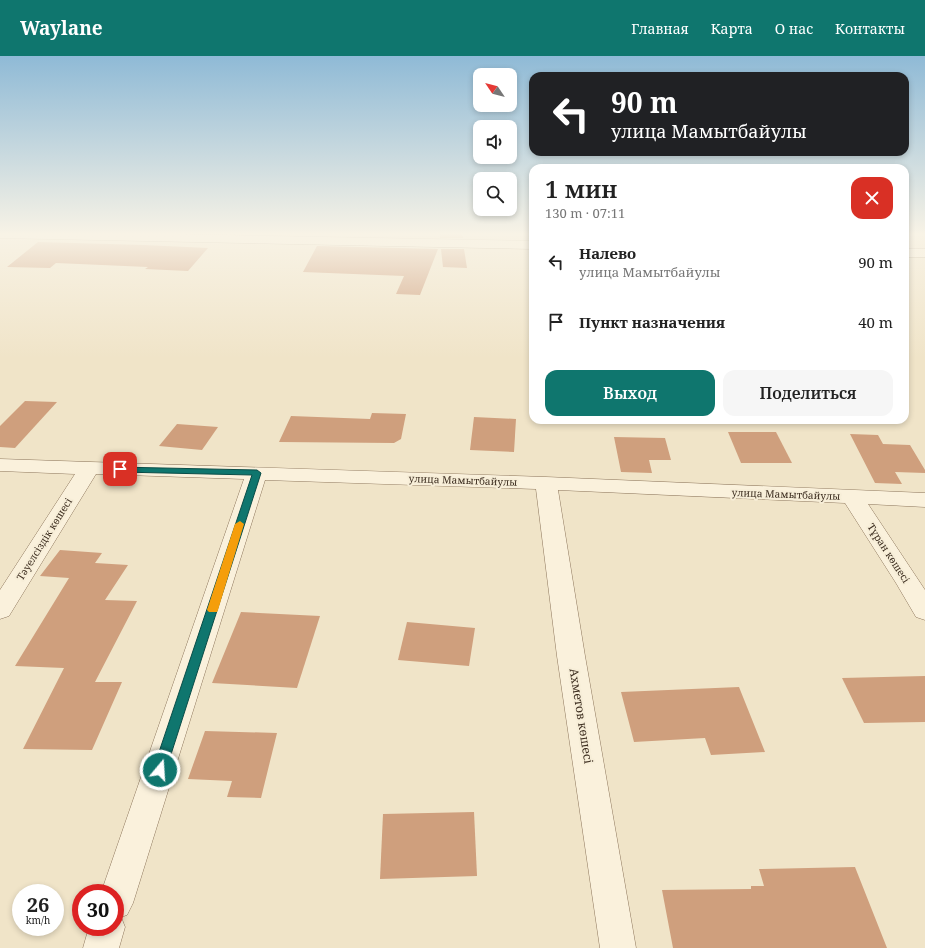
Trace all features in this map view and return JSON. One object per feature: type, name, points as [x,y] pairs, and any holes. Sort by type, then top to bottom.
[{"type":"street","name":"улица Мамытбайулы","points":[[0,465],[546,483],[925,500]]},
{"type":"street","name":"Тәуелсіздік көшесі","points":[[0,610],[89,468]]},
{"type":"street","points":[[121,884],[257,473]]},
{"type":"street","name":"Ахметов көшесі","points":[[546,483],[571,656],[618,948]]},
{"type":"street","name":"Тұран көшесі","points":[[852,496],[925,611]]},
{"type":"street","points":[[101,948],[104,936]]},
{"type":"building","points":[[395,276],[428,276],[420,295],[396,294],[404,276]]},
{"type":"building","points":[[25,401],[57,402],[15,448],[0,447],[0,426]]},
{"type":"building","points":[[372,413],[406,414],[401,439],[394,443],[279,442],[291,416],[370,419]]},
{"type":"building","points":[[474,417],[516,419],[514,452],[470,450]]},
{"type":"building","points":[[177,424],[218,427],[202,450],[159,446]]},
{"type":"building","points":[[728,432],[776,432],[792,463],[741,463]]},
{"type":"building","points":[[850,434],[878,435],[883,444],[910,445],[925,470],[925,473],[895,472],[902,484],[875,483]]},
{"type":"building","points":[[614,437],[665,438],[671,460],[649,460],[652,473],[621,472]]},
{"type":"building","points":[[60,550],[102,553],[95,563],[128,565],[105,600],[137,601],[95,682],[122,682],[92,750],[23,749],[64,668],[15,666],[69,578],[40,576]]},
{"type":"building","points":[[241,612],[320,616],[297,688],[212,683]]},
{"type":"building","points":[[407,622],[475,628],[469,666],[398,660]]},
{"type":"building","points":[[925,676],[925,722],[864,723],[842,678]]},
{"type":"building","points":[[739,687],[765,752],[711,755],[705,738],[634,742],[621,692]]},
{"type":"building","points":[[205,731],[277,733],[261,798],[227,797],[232,781],[188,779]]},
{"type":"building","points":[[474,812],[477,876],[380,879],[383,814]]},
{"type":"building","points":[[855,867],[887,948],[673,948],[662,890],[751,889],[751,886],[764,886],[759,869]]},
{"type":"slow traffic","points":[[213,610],[240,524]]},
{"type":"route","points":[[120,469],[257,473],[160,770]]}]
